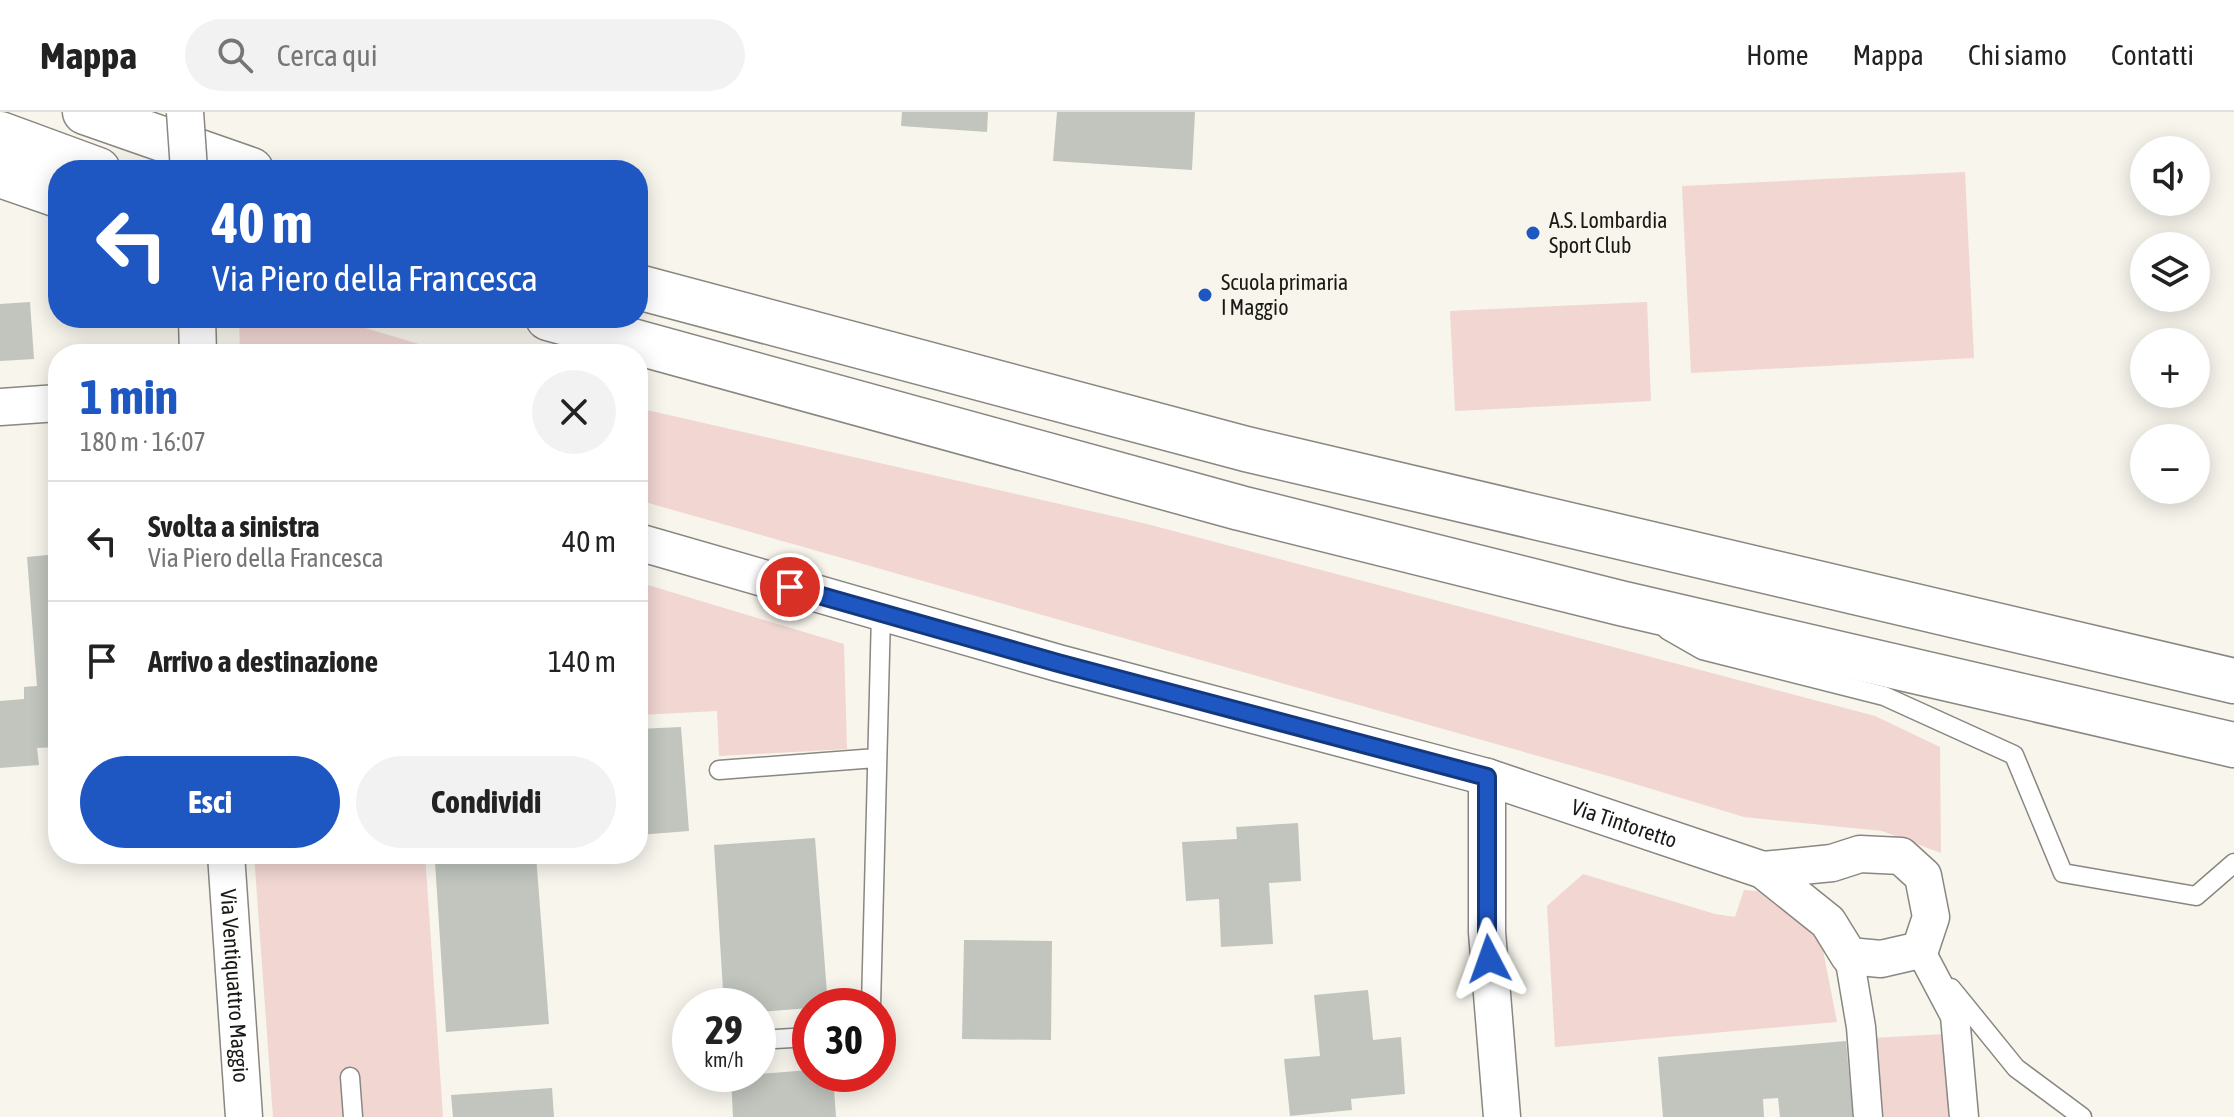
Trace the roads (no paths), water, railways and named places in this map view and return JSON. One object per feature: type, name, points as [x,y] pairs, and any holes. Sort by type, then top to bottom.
[{"type":"highway","points":[[85,112],[222,160]]},
{"type":"highway","points":[[0,134],[71,160]]},
{"type":"highway","points":[[0,175],[48,192]]},
{"type":"highway","points":[[648,290],[1246,449],[2234,681]]},
{"type":"highway","points":[[584,328],[643,344]]},
{"type":"highway","points":[[648,345],[1240,508],[1620,603],[2234,745]]},
{"type":"street","points":[[185,112],[188,160]]},
{"type":"street","points":[[0,407],[48,404]]},
{"type":"street","name":"Via Tintoretto","points":[[648,545],[1058,663],[1487,777],[1763,870],[1828,922],[1849,956]]},
{"type":"street","points":[[1487,777],[1487,932],[1502,1117]]},
{"type":"street","name":"Via Tintoretto","points":[[1763,870],[1832,863],[1860,854],[1901,856],[1923,876],[1926,889],[1931,917],[1920,950]]},
{"type":"street","name":"Via Ventiquattro Maggio","points":[[227,864],[244,1117]]},
{"type":"street","points":[[1868,1117],[1861,1027],[1849,956],[1881,959],[1920,950],[1955,1016],[1964,1117]]},
{"type":"lane","points":[[1620,603],[1702,650],[1884,696],[2014,755],[2063,873],[2196,896],[2234,863]]},
{"type":"lane","points":[[871,988],[881,614]]},
{"type":"lane","points":[[719,770],[876,758]]},
{"type":"lane","points":[[1920,950],[2016,1068],[2082,1117]]},
{"type":"lane","points":[[350,1077],[353,1117]]},
{"type":"place","name":"A.S. Lombardia Sport Club","points":[[1533,233]]},
{"type":"place","name":"Scuola primaria I Maggio","points":[[1205,295]]}]
